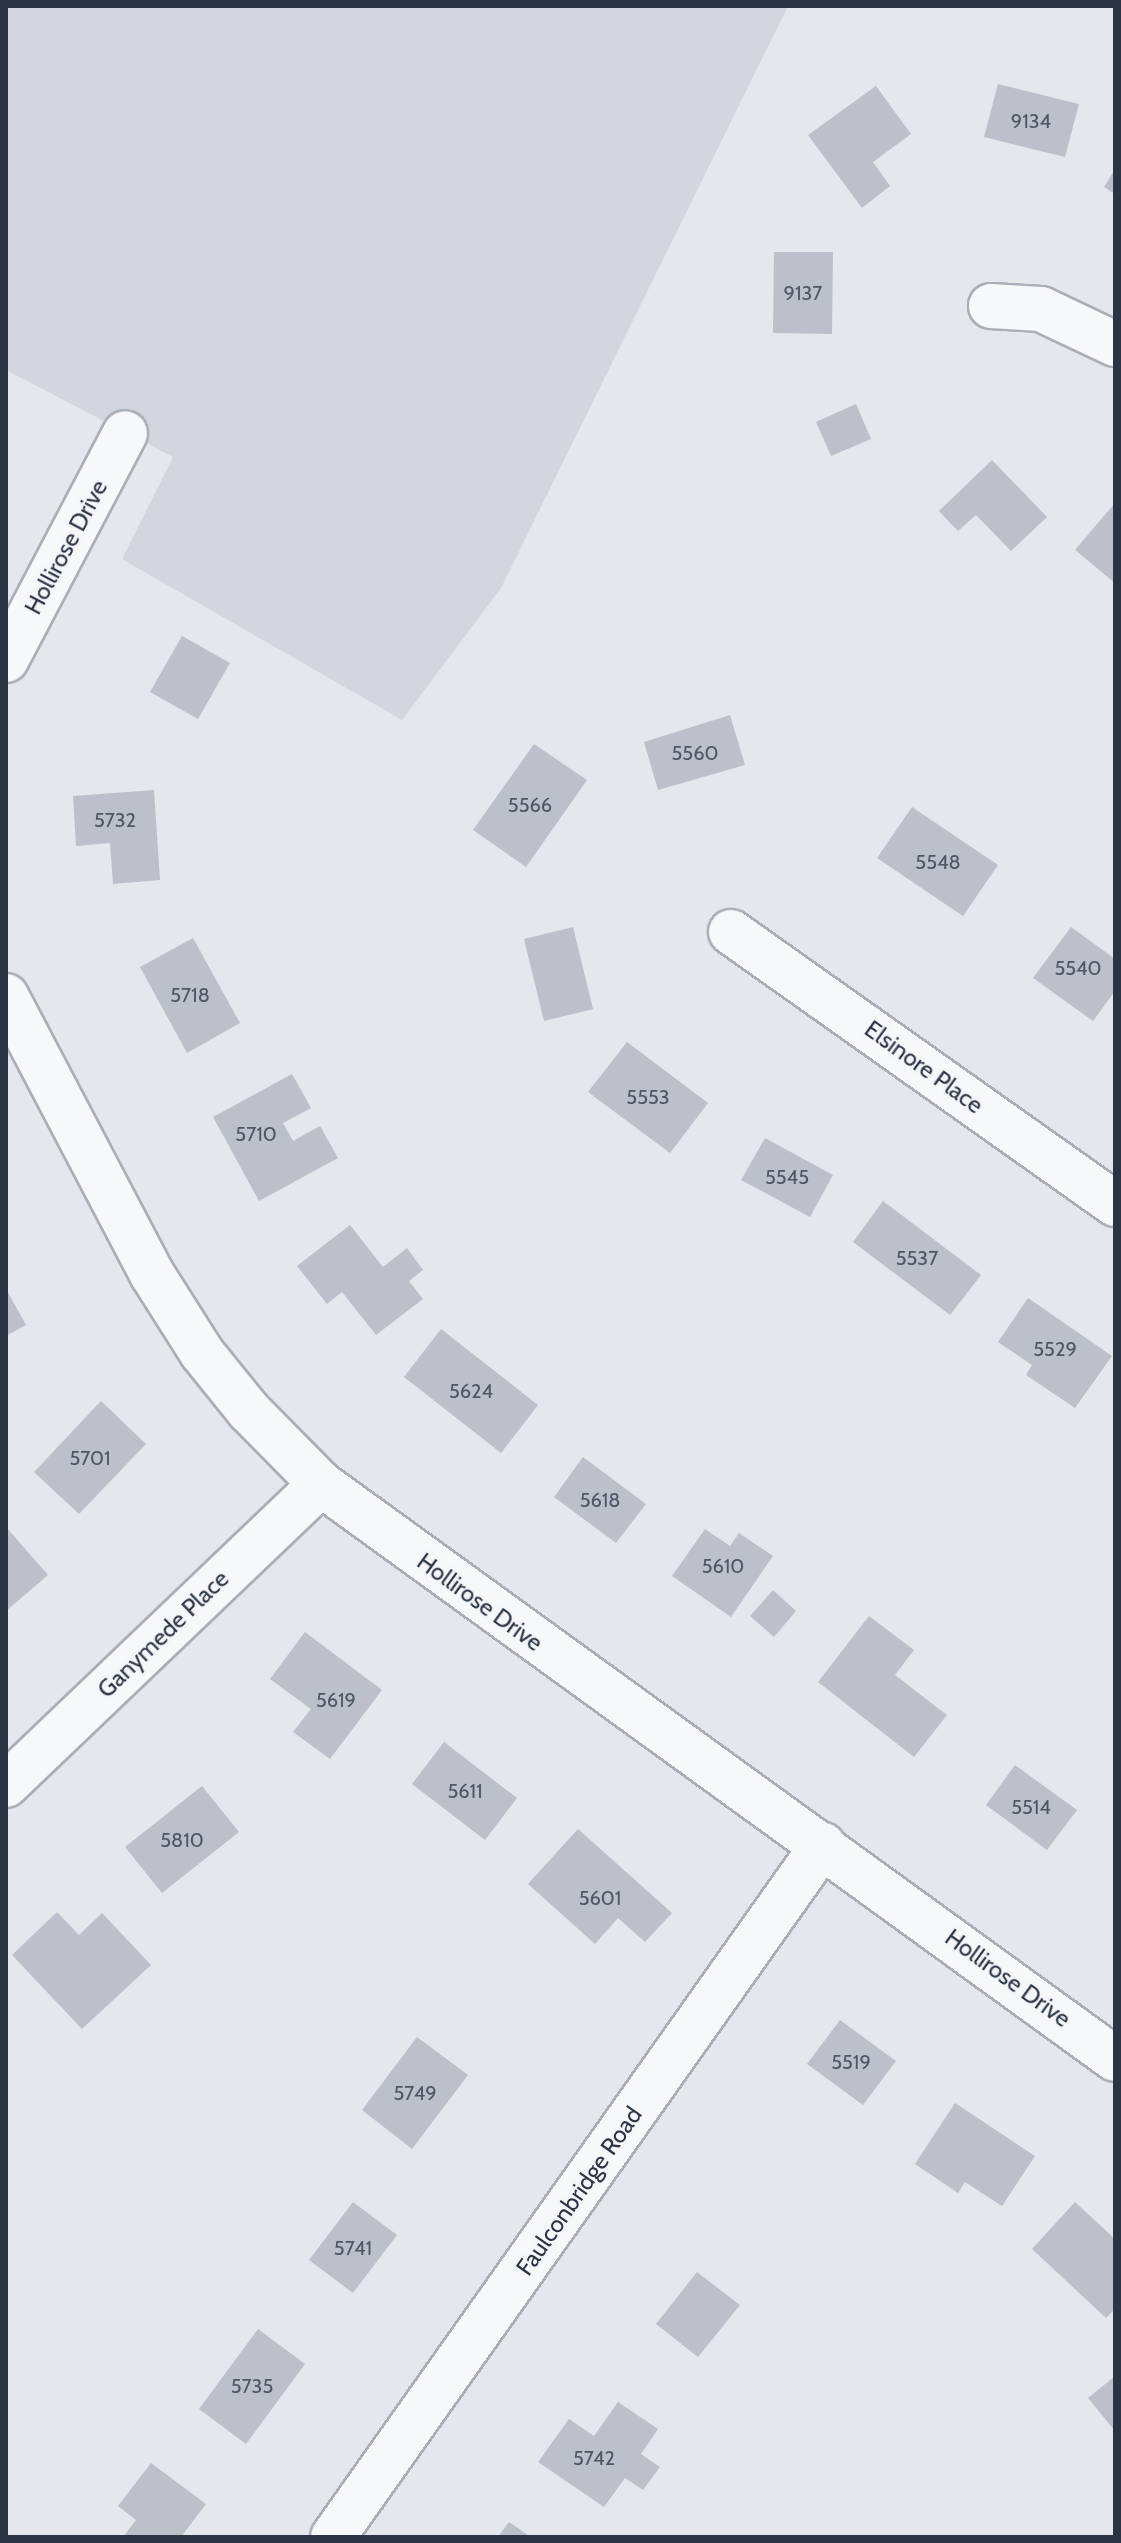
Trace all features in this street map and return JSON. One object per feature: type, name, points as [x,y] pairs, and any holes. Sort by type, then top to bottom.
[{"type":"street","points":[[991,306],[1041,309],[1115,344]]},
{"type":"street","name":"Hollirose Drive","points":[[6,660],[125,433]]},
{"type":"street","name":"Elsinore Place","points":[[731,932],[1115,1204]]},
{"type":"street","name":"Hollirose Drive","points":[[6,996],[152,1274],[202,1353],[249,1411],[321,1484],[1115,2059]]},
{"type":"street","name":"Ganymede Place","points":[[6,1785],[321,1484]]},
{"type":"street","name":"Faulconbridge Road","points":[[333,2537],[823,1845]]},
{"type":"shaded area","points":[[6,6],[788,6],[501,588],[402,720],[122,559],[173,457],[6,370]]},
{"type":"building","points":[[998,84],[1079,104],[1065,157],[984,137]]},
{"type":"building","points":[[876,86],[911,134],[873,162],[890,186],[862,208],[808,135]]},
{"type":"building","points":[[1115,169],[1115,194],[1104,187]]},
{"type":"building","points":[[774,252],[833,252],[832,334],[773,333]]},
{"type":"building","points":[[856,404],[871,439],[831,456],[816,422]]},
{"type":"building","points":[[992,460],[1047,517],[1011,551],[976,515],[958,531],[939,511]]},
{"type":"building","points":[[1115,503],[1115,583],[1075,550]]},
{"type":"building","points":[[182,636],[230,663],[198,719],[150,692]]},
{"type":"building","points":[[730,715],[745,765],[658,790],[644,742]]},
{"type":"building","points":[[534,744],[587,780],[526,867],[473,830]]},
{"type":"building","points":[[154,790],[160,880],[113,884],[110,843],[76,846],[73,796]]},
{"type":"building","points":[[912,807],[998,865],[963,916],[877,858]]},
{"type":"building","points":[[573,927],[593,1009],[544,1021],[524,939]]},
{"type":"building","points":[[1071,927],[1115,959],[1115,991],[1093,1021],[1033,978]]},
{"type":"building","points":[[193,938],[240,1023],[187,1053],[140,967]]},
{"type":"building","points":[[627,1042],[708,1103],[670,1153],[588,1092]]},
{"type":"building","points":[[292,1074],[311,1108],[283,1123],[293,1141],[320,1126],[338,1158],[259,1201],[213,1117]]},
{"type":"building","points":[[765,1138],[833,1175],[810,1217],[741,1180]]},
{"type":"building","points":[[883,1201],[981,1275],[950,1315],[853,1242]]},
{"type":"building","points":[[350,1225],[383,1267],[407,1248],[423,1270],[409,1281],[423,1299],[376,1335],[342,1292],[327,1304],[297,1266]]},
{"type":"building","points":[[6,1289],[26,1325],[6,1336]]},
{"type":"building","points":[[1028,1298],[1112,1356],[1075,1408],[1026,1375],[1032,1365],[998,1342]]},
{"type":"building","points":[[441,1329],[538,1405],[501,1453],[404,1377]]},
{"type":"building","points":[[101,1401],[146,1444],[79,1514],[34,1472]]},
{"type":"building","points":[[583,1457],[646,1504],[616,1543],[554,1497]]},
{"type":"building","points":[[6,1527],[48,1575],[6,1611]]},
{"type":"building","points":[[705,1529],[730,1546],[739,1533],[773,1556],[731,1617],[672,1576]]},
{"type":"building","points":[[773,1590],[796,1611],[774,1637],[750,1616]]},
{"type":"building","points":[[869,1616],[914,1650],[895,1675],[947,1715],[914,1757],[818,1682]]},
{"type":"building","points":[[305,1632],[382,1690],[330,1759],[293,1732],[311,1709],[270,1679]]},
{"type":"building","points":[[444,1742],[517,1798],[485,1840],[412,1784]]},
{"type":"building","points":[[1015,1765],[1077,1810],[1047,1850],[986,1805]]},
{"type":"building","points":[[202,1786],[239,1832],[162,1893],[125,1847]]},
{"type":"building","points":[[578,1829],[672,1913],[645,1942],[618,1918],[595,1944],[528,1884]]},
{"type":"building","points":[[57,1912],[79,1935],[102,1913],[151,1965],[82,2029],[12,1955]]},
{"type":"building","points":[[840,2020],[896,2061],[863,2105],[807,2064]]},
{"type":"building","points":[[417,2037],[468,2075],[412,2149],[362,2110]]},
{"type":"building","points":[[955,2103],[1035,2156],[1002,2206],[965,2182],[958,2193],[915,2164]]},
{"type":"building","points":[[353,2202],[397,2235],[353,2293],[309,2260]]},
{"type":"building","points":[[1075,2202],[1115,2239],[1115,2309],[1106,2318],[1032,2249]]},
{"type":"building","points":[[697,2272],[740,2305],[698,2357],[656,2324]]},
{"type":"building","points":[[258,2329],[305,2364],[246,2444],[199,2409]]},
{"type":"building","points":[[1115,2376],[1115,2431],[1088,2398]]},
{"type":"building","points":[[618,2402],[658,2429],[641,2454],[660,2467],[643,2490],[625,2478],[604,2507],[538,2462],[569,2419],[594,2436]]},
{"type":"building","points":[[151,2463],[206,2504],[181,2537],[123,2537],[136,2520],[118,2506]]},
{"type":"building","points":[[509,2522],[531,2537],[498,2537]]}]
